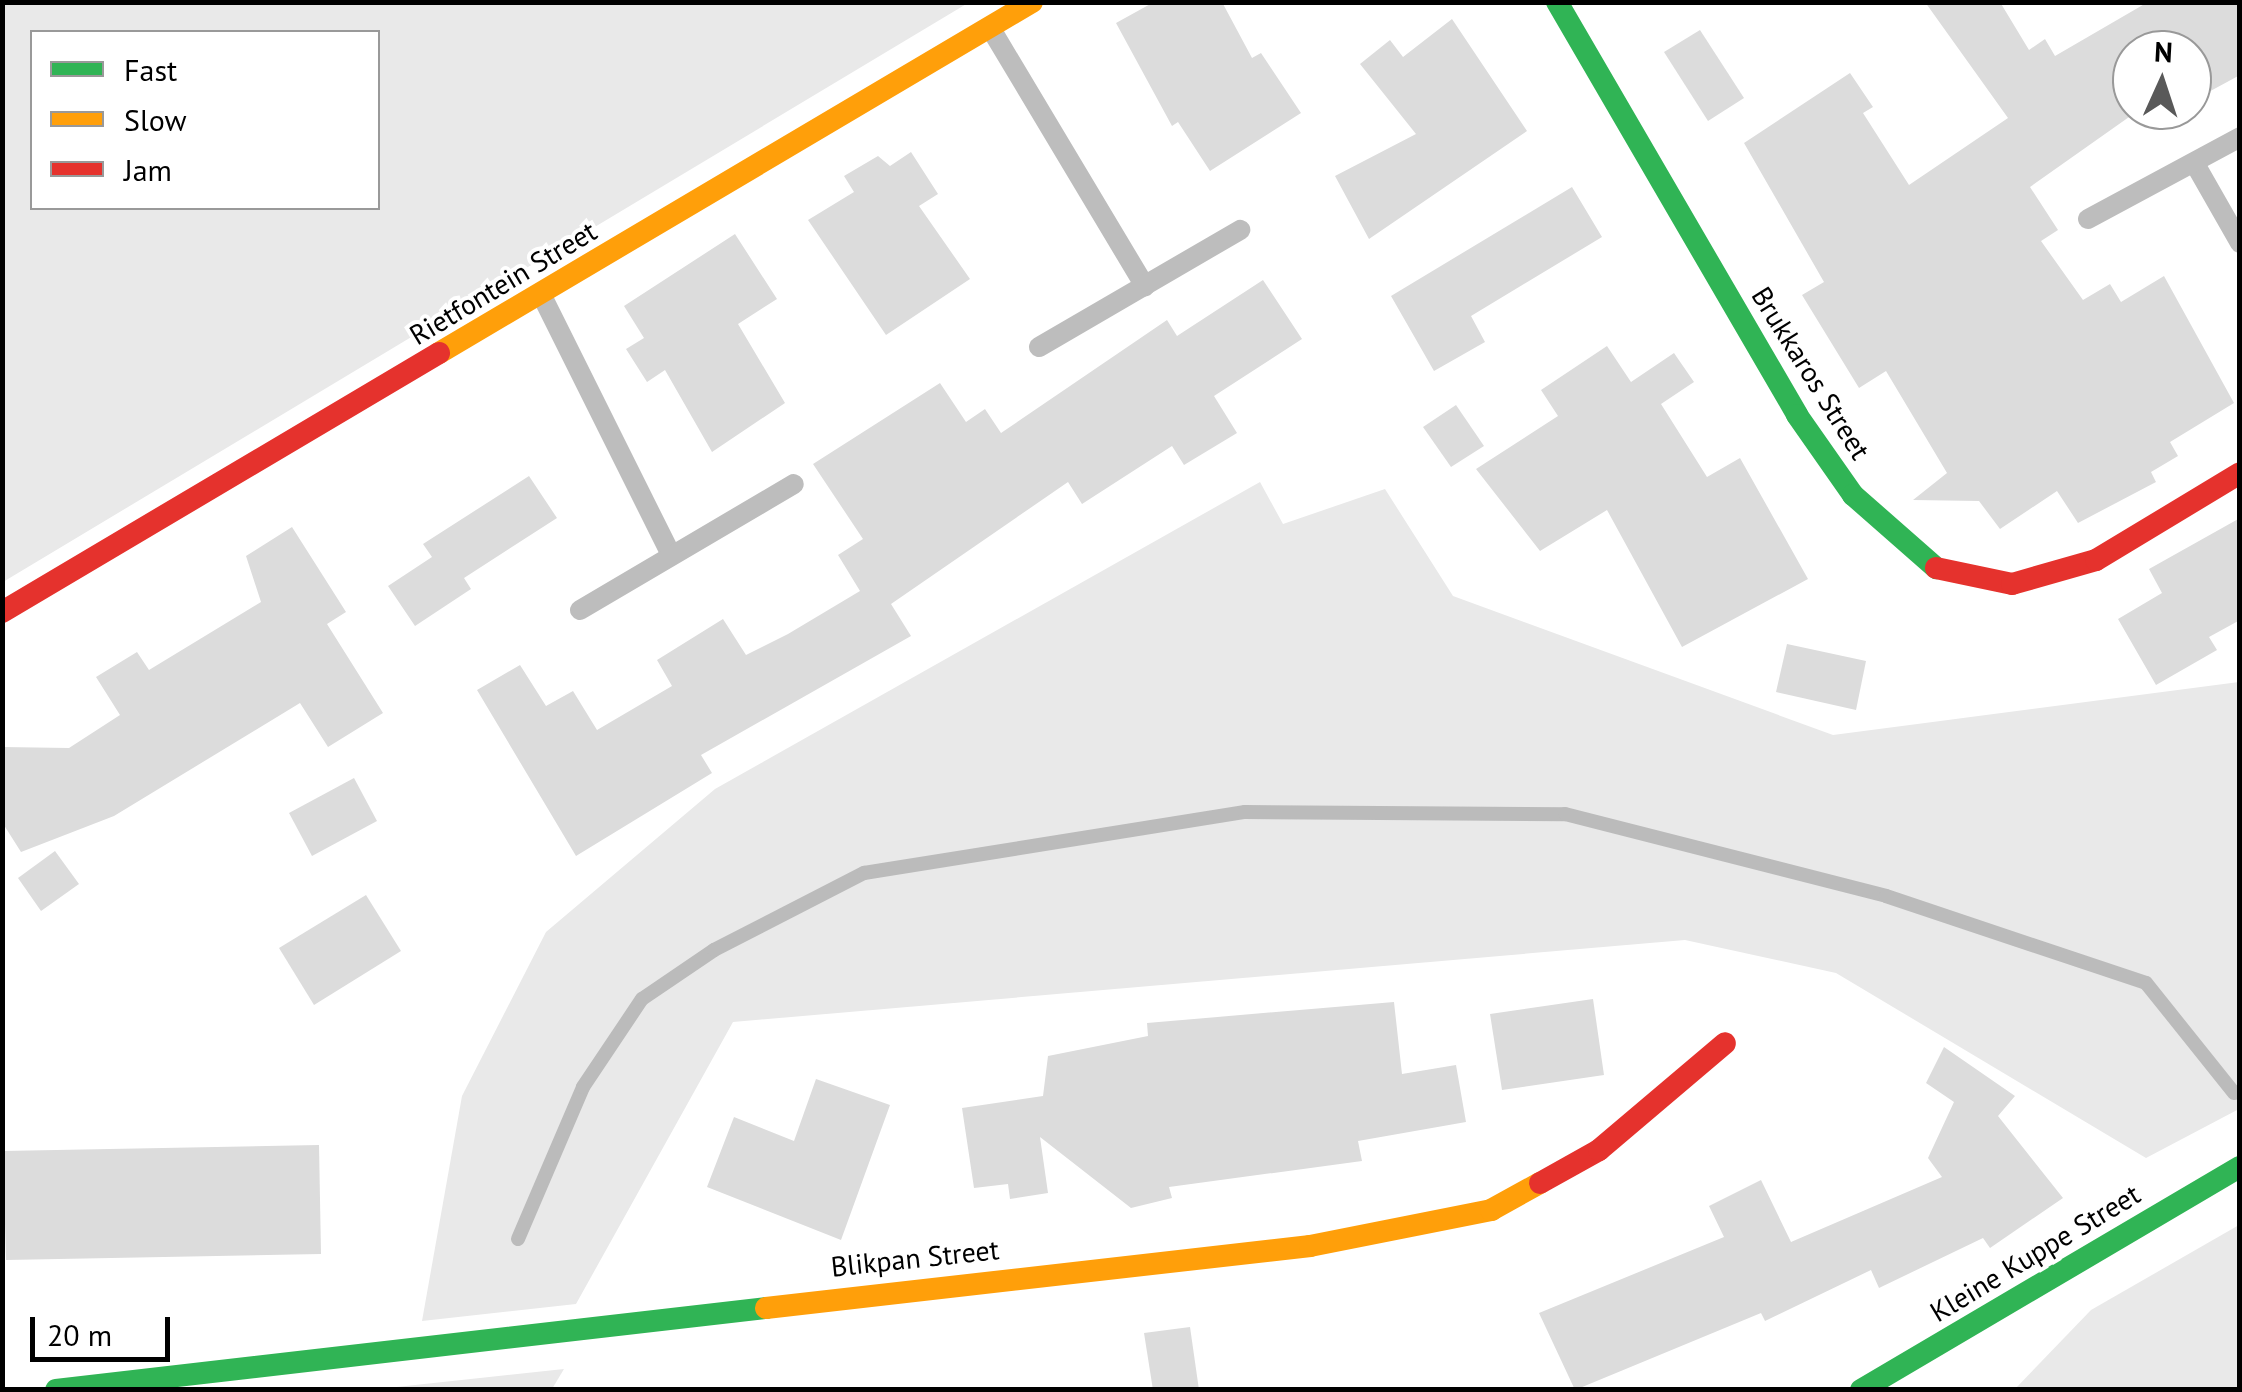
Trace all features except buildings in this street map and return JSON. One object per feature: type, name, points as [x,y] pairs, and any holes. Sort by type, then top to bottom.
[{"type":"street","name":"Rietfontein Street","points":[[2,612],[1032,2]]},
{"type":"street","name":"Brukkaros Street","points":[[1557,2],[1796,416],[1853,496],[1934,568],[2012,584],[2096,560],[2240,472]]},
{"type":"street","name":"Blikpan Street","points":[[56,1390],[1310,1246],[1491,1210],[1599,1150],[1725,1043]]},
{"type":"street","name":"Kleine Kuppe Street","points":[[1861,1390],[2240,1167]]},
{"type":"lane","points":[[990,28],[1145,286]]},
{"type":"lane","points":[[2088,219],[2240,137]]},
{"type":"lane","points":[[2195,164],[2240,244]]},
{"type":"lane","points":[[1038,347],[1240,230]]},
{"type":"lane","points":[[541,294],[669,551]]},
{"type":"lane","points":[[580,610],[669,551],[794,484]]},
{"type":"shaded area","points":[[3,3],[968,3],[3,582]]},
{"type":"shaded area","points":[[1260,482],[1283,524],[1385,489],[1453,596],[1833,735],[2239,682],[2239,1109],[2146,1158],[1836,973],[1685,940],[733,1022],[576,1304],[422,1321],[462,1096],[546,932],[715,789]]},
{"type":"shaded area","points":[[2239,1225],[2239,1389],[2015,1389],[2091,1310]]},
{"type":"shaded area","points":[[564,1369],[552,1389],[378,1389]]},
{"type":"waterway","points":[[518,1239],[583,1087],[642,999],[714,950],[864,873],[1245,812],[1565,814],[1886,896],[2146,983],[2234,1093]]},
{"type":"traffic: fast","points":[[1557,2],[1797,415],[1853,495],[1936,568]]},
{"type":"traffic: fast","points":[[1861,1390],[2240,1167]]},
{"type":"traffic: fast","points":[[56,1390],[766,1308]]},
{"type":"traffic: slow","points":[[439,353],[1032,2]]},
{"type":"traffic: slow","points":[[766,1308],[1310,1246],[1491,1210],[1540,1183]]},
{"type":"traffic: jam","points":[[2,612],[439,353]]},
{"type":"traffic: jam","points":[[1936,568],[2012,584],[2096,560],[2240,473]]},
{"type":"traffic: jam","points":[[1540,1183],[1599,1150],[1725,1043]]}]
